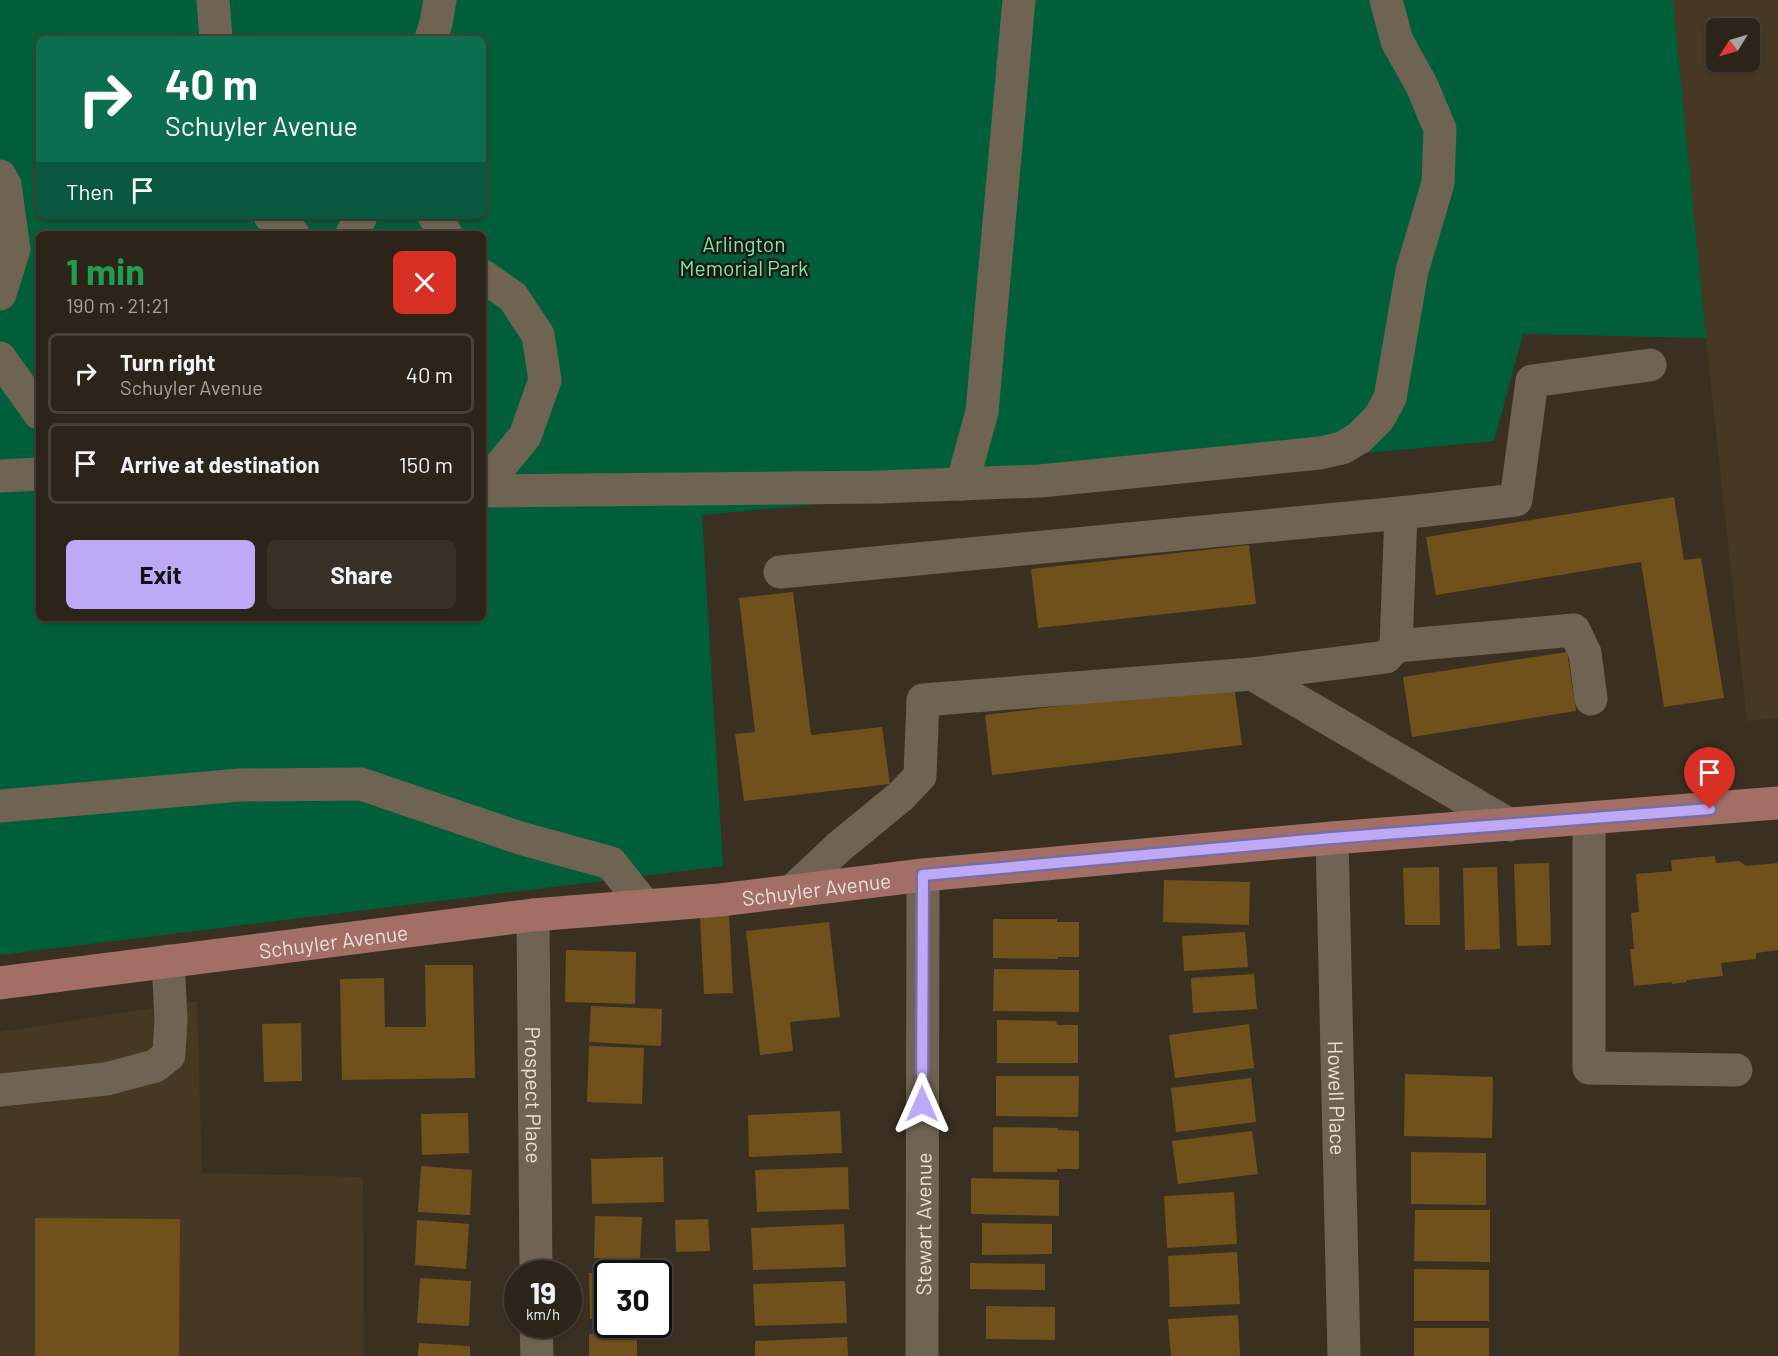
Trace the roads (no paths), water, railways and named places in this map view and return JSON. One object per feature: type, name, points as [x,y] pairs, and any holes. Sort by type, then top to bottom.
[{"type":"main road","name":"Schuyler Avenue","points":[[0,983],[533,915],[720,900],[923,875],[1332,838],[1778,803]]},
{"type":"street","points":[[213,0],[216,36]]},
{"type":"street","points":[[432,36],[440,0]]},
{"type":"street","points":[[962,484],[981,412],[1019,0]]},
{"type":"street","points":[[486,491],[879,487],[1040,481],[1320,453],[1342,448],[1359,438],[1379,418],[1390,398],[1412,271],[1438,183],[1440,129],[1422,86],[1397,41],[1386,0]]},
{"type":"street","points":[[0,176],[5,185],[14,249],[0,294]]},
{"type":"street","points":[[274,219],[289,231]]},
{"type":"street","points":[[486,278],[513,297],[538,335],[544,380],[525,436],[493,475],[486,478]]},
{"type":"street","points":[[0,358],[36,409]]},
{"type":"street","points":[[780,572],[1516,500],[1532,381],[1650,365]]},
{"type":"street","points":[[0,476],[36,474]]},
{"type":"street","points":[[792,891],[920,776],[922,700],[1252,674],[1386,657],[1396,646],[1401,513]]},
{"type":"street","points":[[1396,646],[1574,630],[1585,653],[1592,699]]},
{"type":"street","points":[[1252,674],[1510,825]]},
{"type":"street","points":[[0,806],[240,785],[361,784],[520,838],[611,863],[645,906]]},
{"type":"street","points":[[1589,819],[1589,1068],[1736,1070]]},
{"type":"street","name":"Howell Place","points":[[1332,838],[1344,1356]]},
{"type":"street","name":"Stewart Avenue","points":[[921,1356],[923,875]]},
{"type":"street","name":"Prospect Place","points":[[533,915],[536,1260]]},
{"type":"street","points":[[0,1090],[106,1079],[155,1066],[169,1055],[171,1019],[168,961]]},
{"type":"street","points":[[536,1338],[537,1356]]},
{"type":"park label","name":"Arlington Memorial Park","points":[[744,255]]}]
